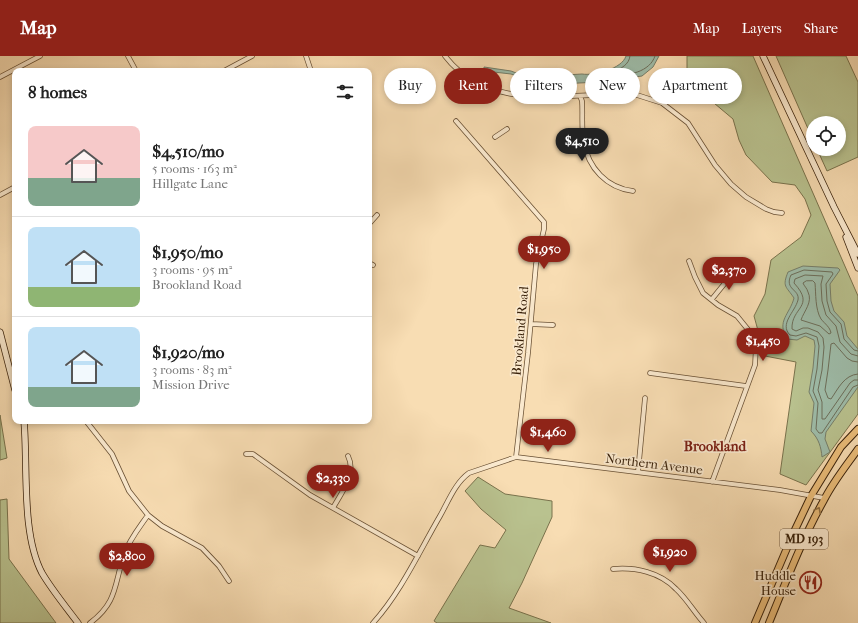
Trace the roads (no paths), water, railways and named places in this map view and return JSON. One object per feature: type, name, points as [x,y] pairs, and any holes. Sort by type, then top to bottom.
[{"type":"main road","points":[[763,56],[834,207],[858,254]]},
{"type":"main road","points":[[834,207],[858,268]]},
{"type":"main road","points":[[0,332],[12,378]]},
{"type":"main road","points":[[24,424],[29,524],[33,543],[42,572],[78,623]]},
{"type":"main road","name":"MD 193","points":[[755,623],[790,540],[811,496],[841,447],[858,429]]},
{"type":"main road","name":"MD 193","points":[[769,623],[796,558],[824,498],[850,460],[858,451]]},
{"type":"street","points":[[17,68],[40,56]]},
{"type":"street","points":[[128,56],[134,68]]},
{"type":"street","points":[[230,68],[252,56]]},
{"type":"street","points":[[445,56],[453,66],[481,85],[511,95],[580,96],[613,94],[637,96],[662,103],[688,123],[715,165],[731,184],[746,197],[766,209],[782,213]]},
{"type":"street","points":[[307,57],[310,68]]},
{"type":"street","points":[[0,77],[12,71]]},
{"type":"street","points":[[580,96],[582,101],[584,143],[592,164],[598,174],[609,183],[620,189],[633,191]]},
{"type":"street","name":"Brookland Road","points":[[456,121],[544,222],[543,234],[536,264],[531,324],[516,457]]},
{"type":"street","points":[[495,137],[507,129]]},
{"type":"street","points":[[0,195],[12,189]]},
{"type":"street","points":[[372,221],[376,216]]},
{"type":"street","points":[[689,261],[703,293],[737,316],[748,328],[755,343],[755,365],[746,386],[712,482]]},
{"type":"street","points":[[712,299],[725,284],[739,274]]},
{"type":"street","points":[[531,324],[553,325]]},
{"type":"street","points":[[650,373],[746,386]]},
{"type":"street","points":[[638,472],[645,398]]},
{"type":"street","points":[[88,424],[112,454],[129,491],[148,515],[162,526],[202,548],[219,566],[229,581]]},
{"type":"street","points":[[246,454],[253,454],[310,495],[418,556]]},
{"type":"street","points":[[333,508],[350,475],[351,462],[348,456]]},
{"type":"street","name":"Northern Avenue","points":[[373,623],[393,597],[463,477],[516,457],[780,490],[824,498]]},
{"type":"street","points":[[90,623],[102,614],[109,604],[125,552],[135,533],[148,515]]},
{"type":"street","points":[[612,569],[642,571],[666,580],[680,592],[704,623]]},
{"type":"water","points":[[626,56],[659,56],[653,67],[648,68],[648,71],[640,76],[640,68],[613,68],[623,61]]},
{"type":"water","points":[[502,70],[510,71],[510,74],[502,73]]},
{"type":"water","points":[[577,74],[585,74],[585,83],[577,83]]},
{"type":"water","points":[[803,266],[838,268],[840,270],[830,284],[831,301],[834,311],[844,322],[847,336],[858,349],[858,387],[826,432],[825,439],[830,452],[822,457],[819,443],[811,431],[814,403],[809,392],[813,368],[815,346],[814,340],[805,336],[797,340],[787,339],[783,327],[783,322],[794,298],[785,284],[786,277],[788,272]]},
{"type":"place","name":"Huddle House","points":[[811,582]]},
{"type":"district","name":"Brookland","points":[[715,446]]}]
